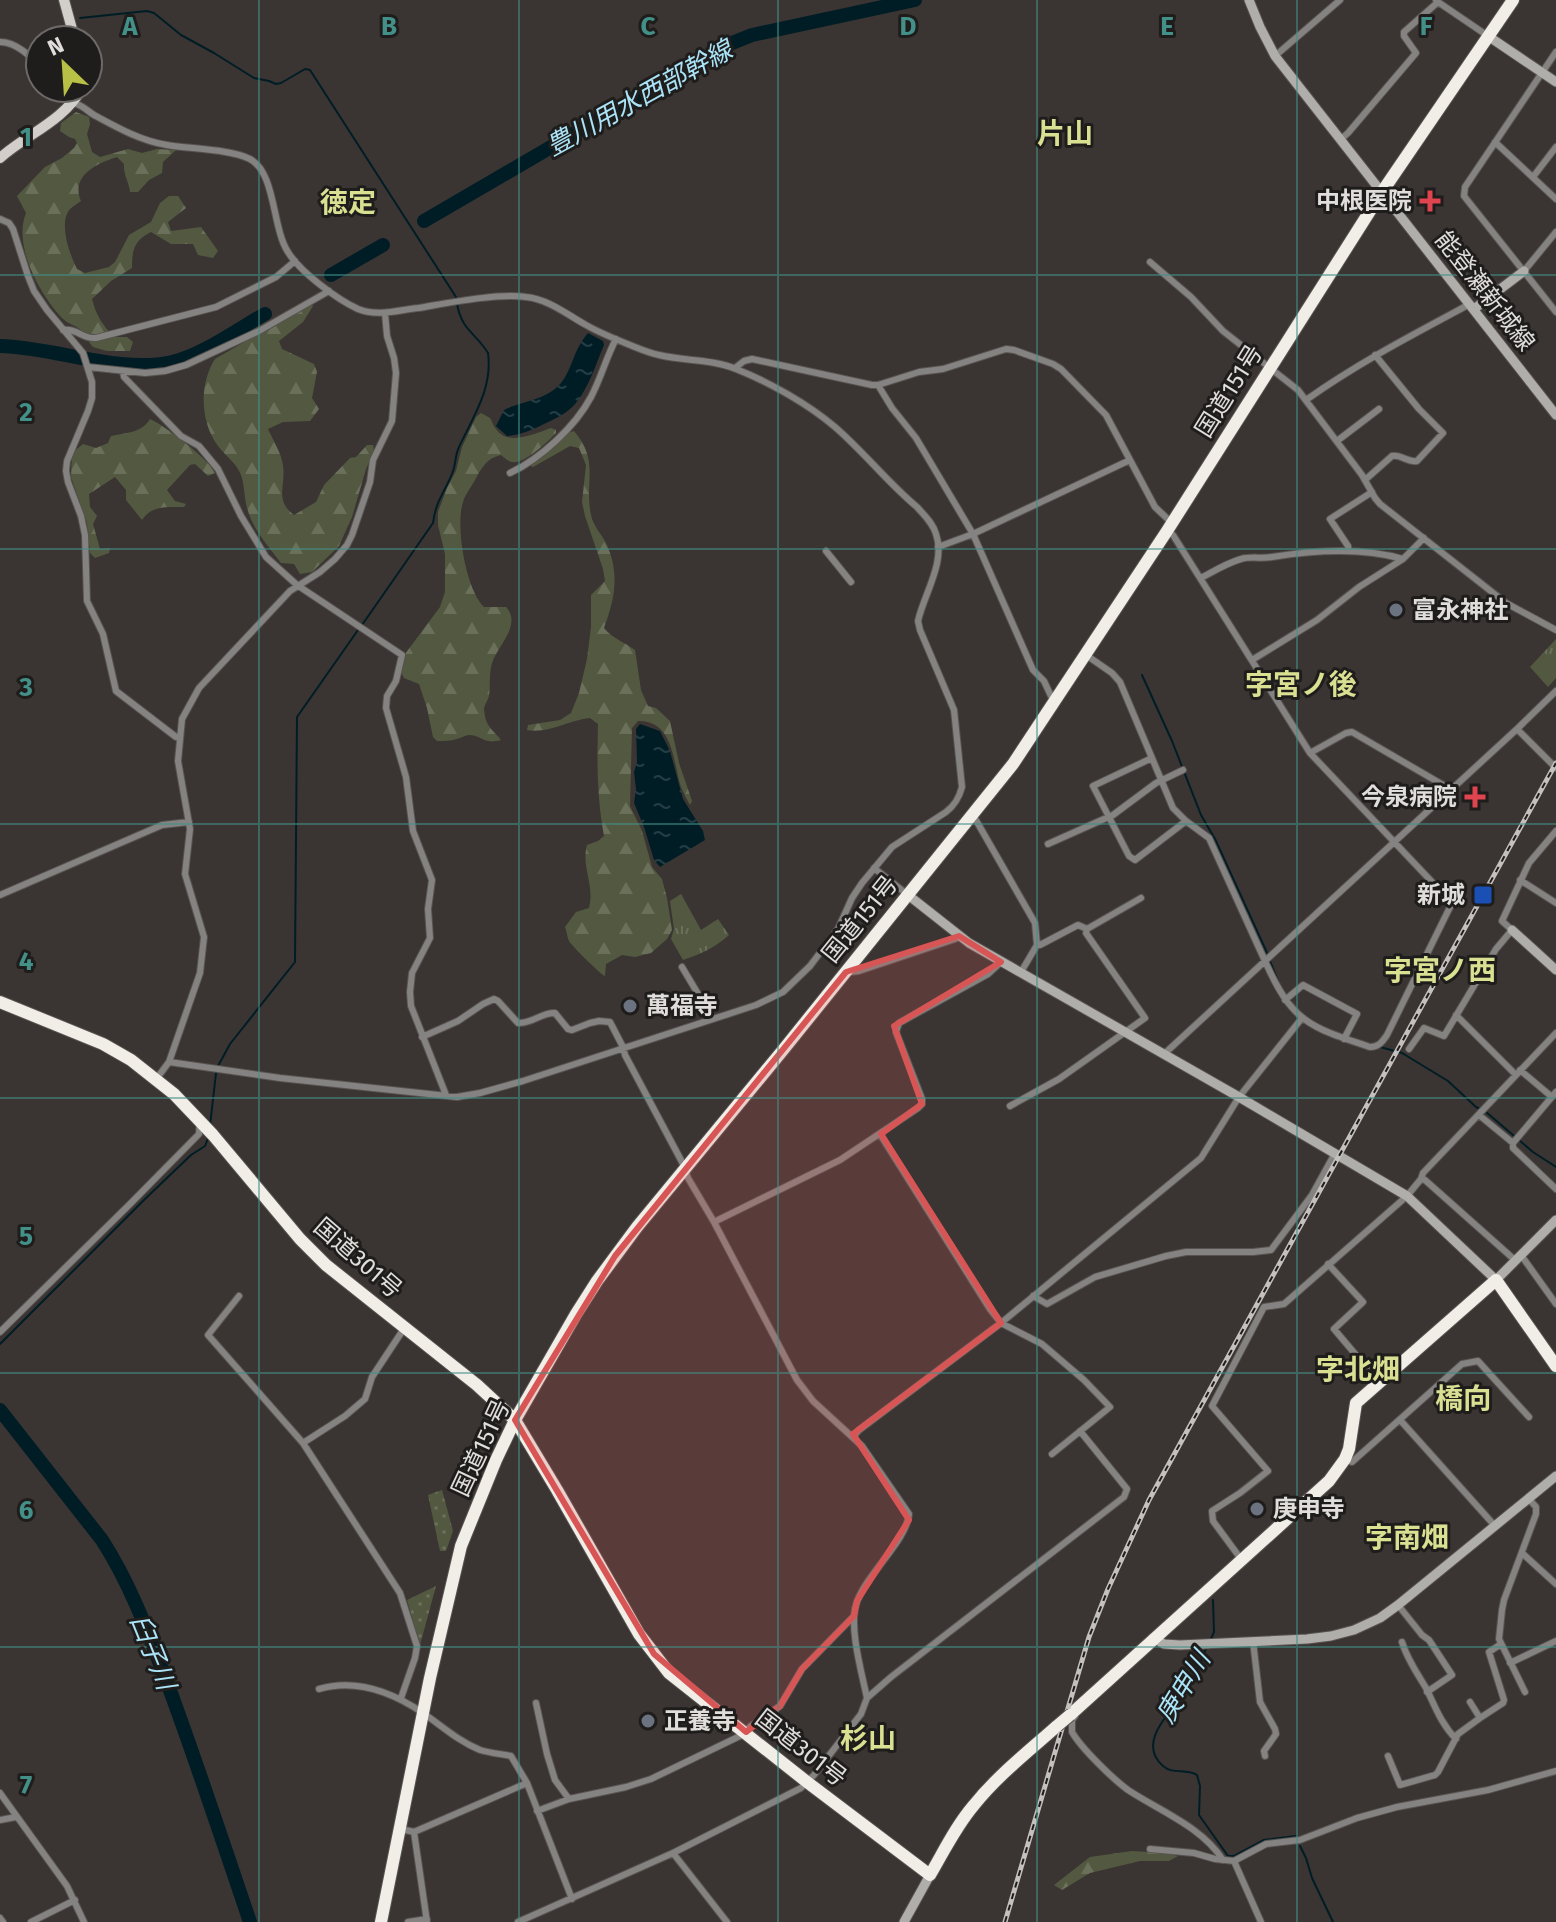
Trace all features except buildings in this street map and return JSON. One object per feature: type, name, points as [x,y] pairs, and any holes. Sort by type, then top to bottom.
[{"type":"highway","name":"国道151号","points":[[381,1922],[407,1830],[430,1678],[461,1546],[515,1420],[597,1281],[637,1227],[1013,764],[1170,527],[1382,192],[1513,0]]},
{"type":"highway","name":"国道301号","points":[[0,1002],[103,1044],[157,1078],[206,1128],[300,1239],[326,1265],[477,1385],[515,1420],[639,1634],[681,1683],[930,1875]]},
{"type":"highway","points":[[930,1875],[965,1816],[1017,1761],[1329,1481],[1349,1449],[1356,1403],[1496,1280],[1556,1366]]},
{"type":"main road","points":[[64,0],[71,24]]},
{"type":"main road","points":[[0,158],[72,104]]},
{"type":"street","name":"能登瀬新城線","points":[[1249,0],[1275,56],[1556,415]]},
{"type":"street","points":[[1275,56],[1340,0]]},
{"type":"street","points":[[1341,139],[1416,53],[1404,32],[1437,1],[1556,82]]},
{"type":"street","points":[[0,42],[11,42],[24,52]]},
{"type":"street","points":[[1556,52],[1465,187],[1464,196],[1556,312]]},
{"type":"street","points":[[72,104],[145,139],[164,145],[233,154],[257,164],[267,182],[288,253],[329,291],[364,311],[385,313],[458,302],[529,297],[657,355],[735,368],[799,401],[838,430],[923,514],[935,530],[938,547],[936,565],[918,621],[954,710],[962,787],[959,799],[954,806],[892,847],[852,898],[830,941],[783,992],[713,1019],[480,1093],[457,1097],[280,1078],[169,1062]]},
{"type":"street","points":[[1495,142],[1556,199]]},
{"type":"street","points":[[1533,177],[1556,147]]},
{"type":"street","points":[[0,219],[13,229],[34,291],[83,353],[88,365],[92,398],[67,461],[66,471],[85,535],[87,601],[103,634],[116,691],[179,738]]},
{"type":"street","points":[[1306,400],[1375,355],[1472,307],[1524,271],[1556,232]]},
{"type":"street","points":[[63,330],[70,329],[87,339],[96,338],[216,307],[276,277],[295,261]]},
{"type":"street","points":[[1150,262],[1191,297],[1223,331],[1290,382],[1337,441],[1380,504],[1506,603],[1556,630]]},
{"type":"street","points":[[88,365],[145,373],[186,365],[259,331],[329,291]]},
{"type":"street","points":[[157,1078],[169,1062],[200,973],[204,937],[185,874],[190,829],[178,761],[182,719],[199,688],[297,585],[320,572],[347,545],[370,482],[373,460],[392,421],[396,373],[385,313]]},
{"type":"street","points":[[510,473],[543,452],[584,409],[616,339]]},
{"type":"street","points":[[735,368],[752,359],[846,381],[878,385],[999,351],[1014,350],[1061,369],[1106,415],[1155,507],[1310,753],[1452,903],[1387,1035],[1378,1045],[1370,1047],[1317,1028],[1302,1018],[1277,988],[1267,958],[1209,838],[1173,808],[1120,682],[1103,665],[1086,655]]},
{"type":"street","points":[[1365,480],[1392,456],[1417,461],[1443,433],[1375,355]]},
{"type":"street","points":[[123,372],[124,377],[181,436],[199,446],[218,469],[266,557],[297,585],[402,655],[396,681],[387,696],[386,708],[406,777],[413,831],[432,880],[428,909],[430,938],[412,973],[411,1006],[446,1095]]},
{"type":"street","points":[[878,385],[916,438],[973,534],[1033,670],[1056,700]]},
{"type":"street","points":[[1337,441],[1379,409]]},
{"type":"street","points":[[938,547],[973,534],[1130,460]]},
{"type":"street","points":[[1349,551],[1330,519],[1372,492]]},
{"type":"street","points":[[1252,660],[1311,624],[1359,587],[1403,559],[1424,538]]},
{"type":"street","points":[[826,551],[851,582]]},
{"type":"street","points":[[1201,578],[1248,557],[1349,551],[1403,559]]},
{"type":"street","points":[[1163,1055],[1556,691]]},
{"type":"street","points":[[1517,729],[1556,768]]},
{"type":"street","points":[[1310,753],[1352,732],[1450,789]]},
{"type":"street","points":[[1152,758],[1093,786],[1129,856],[1135,860],[1186,821]]},
{"type":"street","points":[[1048,844],[1109,817],[1161,780],[1183,770]]},
{"type":"street","points":[[973,815],[1035,923],[1037,945],[1021,972]]},
{"type":"street","points":[[0,895],[162,825],[189,822]]},
{"type":"street","points":[[1556,831],[1529,863],[1502,921],[1556,970]]},
{"type":"street","points":[[874,868],[959,936],[1001,962],[1407,1196],[1496,1280],[1556,1220]]},
{"type":"street","points":[[1520,880],[1556,903]]},
{"type":"street","points":[[1087,929],[1141,898]]},
{"type":"street","points":[[1037,945],[1078,925],[1087,929]]},
{"type":"street","points":[[1010,1106],[1059,1079],[1145,1018],[1086,933],[1087,929]]},
{"type":"street","points":[[1409,1049],[1424,1028],[1444,1036],[1496,949],[1512,930]]},
{"type":"street","points":[[846,972],[859,971],[959,936]]},
{"type":"street","points":[[714,1222],[840,1160],[922,1104],[896,1032],[899,1023],[988,974],[1001,962]]},
{"type":"street","points":[[682,967],[713,1019]]},
{"type":"street","points":[[1288,998],[1303,985],[1357,1014],[1346,1036]]},
{"type":"street","points":[[422,1037],[458,1021],[494,999],[518,1023],[547,1012],[555,1013],[572,1030],[599,1021],[610,1022],[688,1178],[797,1380],[813,1401],[862,1446],[909,1514],[906,1527],[857,1601],[854,1616],[857,1647],[867,1698]]},
{"type":"street","points":[[1456,1015],[1518,1072],[1554,1094],[1515,1140],[1513,1148],[1556,1189]]},
{"type":"street","points":[[853,1437],[1001,1323],[1201,1158],[1239,1097],[1302,1018]]},
{"type":"street","points":[[1241,1559],[1213,1521],[1212,1511],[1268,1471],[1212,1406],[1264,1307],[1284,1304],[1407,1196],[1423,1173],[1556,1033]]},
{"type":"street","points":[[1482,1112],[1515,1140]]},
{"type":"street","points":[[0,1332],[206,1128]]},
{"type":"street","points":[[880,1134],[1001,1323],[1042,1344],[1110,1407],[1052,1454]]},
{"type":"street","points":[[1033,1296],[1047,1304],[1095,1277],[1186,1252],[1271,1250],[1312,1195],[1334,1155]]},
{"type":"street","points":[[1421,1179],[1518,1258],[1556,1304]]},
{"type":"street","points":[[1328,1264],[1363,1302],[1334,1329],[1378,1381]]},
{"type":"street","points":[[239,1296],[208,1335],[303,1443],[400,1593],[417,1646],[401,1698]]},
{"type":"street","points":[[303,1443],[365,1399],[372,1377],[405,1327]]},
{"type":"street","points":[[1345,1459],[1352,1462],[1462,1364],[1478,1361],[1529,1417]]},
{"type":"street","points":[[1401,1421],[1495,1526]]},
{"type":"street","points":[[518,1922],[534,1919],[801,1788],[861,1714],[867,1698],[1124,1497],[1127,1489],[1080,1431]]},
{"type":"street","points":[[1153,1638],[1164,1644],[1210,1644],[1307,1639],[1354,1630],[1380,1618],[1398,1605],[1556,1476]]},
{"type":"street","points":[[1525,1692],[1499,1639],[1502,1610],[1536,1514],[1536,1507],[1529,1499]]},
{"type":"street","points":[[1522,1553],[1556,1584]]},
{"type":"street","points":[[1398,1605],[1429,1640],[1452,1675],[1427,1692]]},
{"type":"street","points":[[537,1811],[569,1799],[651,1779],[746,1732],[780,1706],[802,1669],[854,1616]]},
{"type":"street","points":[[1253,1641],[1260,1702],[1276,1734],[1264,1751],[1265,1756]]},
{"type":"street","points":[[1510,1663],[1556,1641]]},
{"type":"street","points":[[1402,1642],[1436,1713],[1456,1739]]},
{"type":"street","points":[[1388,1756],[1400,1785],[1428,1778],[1438,1772],[1458,1734],[1503,1703],[1489,1652],[1501,1644]]},
{"type":"street","points":[[319,1689],[359,1685],[401,1698],[455,1737],[482,1751],[511,1756],[527,1783],[572,1899]]},
{"type":"street","points":[[1470,1702],[1480,1718]]},
{"type":"street","points":[[536,1703],[555,1780],[569,1799]]},
{"type":"street","points":[[1072,1713],[1075,1716],[1072,1732],[1095,1759],[1126,1788],[1204,1839],[1223,1860]]},
{"type":"street","points":[[1150,1849],[1234,1861],[1266,1844],[1300,1840],[1357,1818],[1488,1790],[1556,1771]]},
{"type":"street","points":[[408,1922],[427,1920],[407,1830],[527,1783]]},
{"type":"street","points":[[0,1793],[67,1886],[84,1922]]},
{"type":"street","points":[[0,1820],[16,1817]]},
{"type":"street","points":[[673,1853],[727,1922]]},
{"type":"street","points":[[1234,1861],[1261,1922]]},
{"type":"street","points":[[904,1922],[930,1875]]},
{"type":"street","points":[[31,1922],[75,1900]]},
{"type":"highlighted area","points":[[959,936],[1001,962],[894,1026],[922,1104],[881,1134],[1001,1323],[853,1434],[909,1520],[857,1601],[854,1616],[802,1669],[780,1706],[746,1732],[654,1654],[515,1420],[615,1256],[846,972]]},
{"type":"green space","points":[[76,112],[89,117],[87,134],[92,152],[100,157],[128,149],[142,153],[157,149],[176,150],[163,162],[162,173],[149,180],[138,192],[130,192],[124,164],[117,157],[94,167],[82,178],[79,184],[81,201],[70,209],[65,222],[69,248],[77,269],[85,273],[109,267],[115,262],[129,235],[151,222],[160,203],[169,196],[178,196],[186,208],[168,222],[171,231],[201,227],[218,251],[213,258],[198,255],[193,244],[171,244],[151,232],[138,242],[132,268],[111,281],[92,299],[106,329],[114,337],[127,337],[133,342],[130,351],[107,351],[93,347],[82,331],[63,319],[44,295],[26,254],[23,226],[26,213],[17,196],[45,167],[74,148],[77,143],[75,139],[60,131],[61,123]]},
{"type":"green space","points":[[310,304],[313,306],[303,322],[279,341],[282,349],[314,364],[317,372],[312,398],[319,409],[310,421],[283,422],[268,429],[282,461],[284,504],[294,515],[316,502],[324,485],[350,458],[356,457],[367,445],[373,445],[374,451],[339,546],[312,572],[300,574],[294,564],[281,563],[254,525],[239,470],[218,446],[208,426],[204,391],[215,359]]},
{"type":"green space","points":[[481,413],[490,418],[501,434],[508,437],[522,437],[551,428],[556,433],[523,460],[512,462],[501,455],[488,461],[464,499],[461,541],[472,587],[484,607],[506,607],[510,613],[511,626],[492,663],[489,696],[484,708],[487,723],[501,740],[486,741],[469,735],[437,741],[433,737],[419,684],[404,678],[401,672],[405,654],[440,607],[445,592],[445,554],[438,512],[456,471],[462,447],[476,417]]},
{"type":"green space","points":[[150,419],[186,443],[215,473],[208,476],[195,464],[190,465],[167,490],[175,501],[186,504],[184,507],[155,509],[142,520],[126,500],[126,490],[115,477],[89,494],[90,507],[97,516],[93,524],[100,549],[110,548],[109,553],[95,558],[90,553],[87,523],[71,477],[72,453],[83,444],[96,448],[108,443],[111,436],[138,430]]},
{"type":"green space","points":[[574,431],[587,452],[592,519],[606,543],[613,565],[613,596],[604,628],[635,650],[641,690],[648,706],[656,708],[670,721],[679,763],[692,801],[690,805],[681,787],[665,735],[650,723],[638,721],[632,728],[630,806],[642,831],[652,867],[662,879],[672,930],[651,953],[635,957],[622,955],[606,964],[605,976],[571,944],[565,927],[576,912],[589,908],[587,845],[604,836],[598,780],[598,724],[590,718],[543,730],[527,730],[528,725],[560,720],[571,713],[587,659],[591,595],[605,581],[582,502],[586,465],[579,448],[570,446],[533,467],[529,465],[566,434]]},
{"type":"green space","points":[[1556,639],[1556,678],[1548,687],[1530,667]]},
{"type":"green space","points":[[681,894],[701,930],[718,919],[729,935],[707,950],[683,960],[671,939],[674,929],[670,901]]},
{"type":"green space","points":[[442,1490],[453,1531],[446,1551],[440,1551],[428,1495]]},
{"type":"green space","points":[[436,1586],[420,1645],[407,1600]]},
{"type":"green space","points":[[1132,1851],[1178,1856],[1169,1861],[1140,1861],[1090,1873],[1062,1890],[1054,1885],[1090,1857]]},
{"type":"water","points":[[588,333],[603,341],[604,345],[581,397],[553,420],[526,432],[507,436],[496,426],[504,410],[542,397],[555,389],[565,377]]},
{"type":"water","points":[[640,724],[660,731],[670,751],[683,799],[703,831],[705,840],[660,867],[654,860],[634,803],[636,729]]},
{"type":"waterway","name":"豊川用水西部幹線","points":[[424,221],[732,43],[752,35],[915,0]]},
{"type":"waterway","points":[[80,18],[147,11],[254,78],[276,84],[305,69],[310,70],[456,297]]},
{"type":"waterway","name":"豊川用水西部幹線","points":[[331,275],[383,245]]},
{"type":"waterway","points":[[362,625],[433,523],[458,450],[485,390],[488,353],[466,326],[457,304]]},
{"type":"waterway","name":"豊川用水西部幹線","points":[[0,346],[130,365],[152,365],[195,354],[265,314]]},
{"type":"waterway","points":[[218,1066],[230,1044],[295,962],[297,717],[358,630]]},
{"type":"waterway","points":[[1142,675],[1201,815],[1268,955]]},
{"type":"waterway","points":[[1270,961],[1278,981]]},
{"type":"waterway","points":[[1380,1047],[1402,1053],[1448,1081],[1476,1107],[1556,1167]]},
{"type":"waterway","points":[[210,1126],[216,1073]]},
{"type":"waterway","points":[[0,1344],[145,1199],[191,1155],[205,1146],[209,1136]]},
{"type":"waterway","name":"臼子川","points":[[0,1410],[102,1540],[131,1592],[179,1714],[250,1922]]},
{"type":"waterway","name":"庚申川","points":[[1210,1641],[1214,1632],[1213,1600]]},
{"type":"waterway","name":"庚申川","points":[[1207,1647],[1192,1682],[1155,1735],[1155,1756],[1167,1769],[1197,1775],[1200,1786],[1199,1815],[1228,1856],[1234,1856],[1264,1840],[1296,1836]]},
{"type":"waterway","name":"庚申川","points":[[1300,1846],[1333,1922]]},
{"type":"railway","points":[[1005,1922],[1089,1637],[1149,1500],[1556,763]]},
{"type":"place","name":"中根医院","points":[[1430,201]]},
{"type":"place","name":"富永神社","points":[[1396,610]]},
{"type":"place","name":"今泉病院","points":[[1475,797]]},
{"type":"place","name":"新城","points":[[1483,895]]},
{"type":"place","name":"萬福寺","points":[[630,1006]]},
{"type":"place","name":"庚申寺","points":[[1257,1509]]},
{"type":"place","name":"正養寺","points":[[648,1721]]},
{"type":"district","name":"片山","points":[[1065,133]]},
{"type":"district","name":"徳定","points":[[348,202]]},
{"type":"district","name":"字宮ノ後","points":[[1301,684]]},
{"type":"district","name":"字宮ノ西","points":[[1440,970]]},
{"type":"district","name":"字北畑","points":[[1358,1369]]},
{"type":"district","name":"橋向","points":[[1463,1398]]},
{"type":"district","name":"字南畑","points":[[1407,1537]]},
{"type":"district","name":"杉山","points":[[868,1738]]}]
